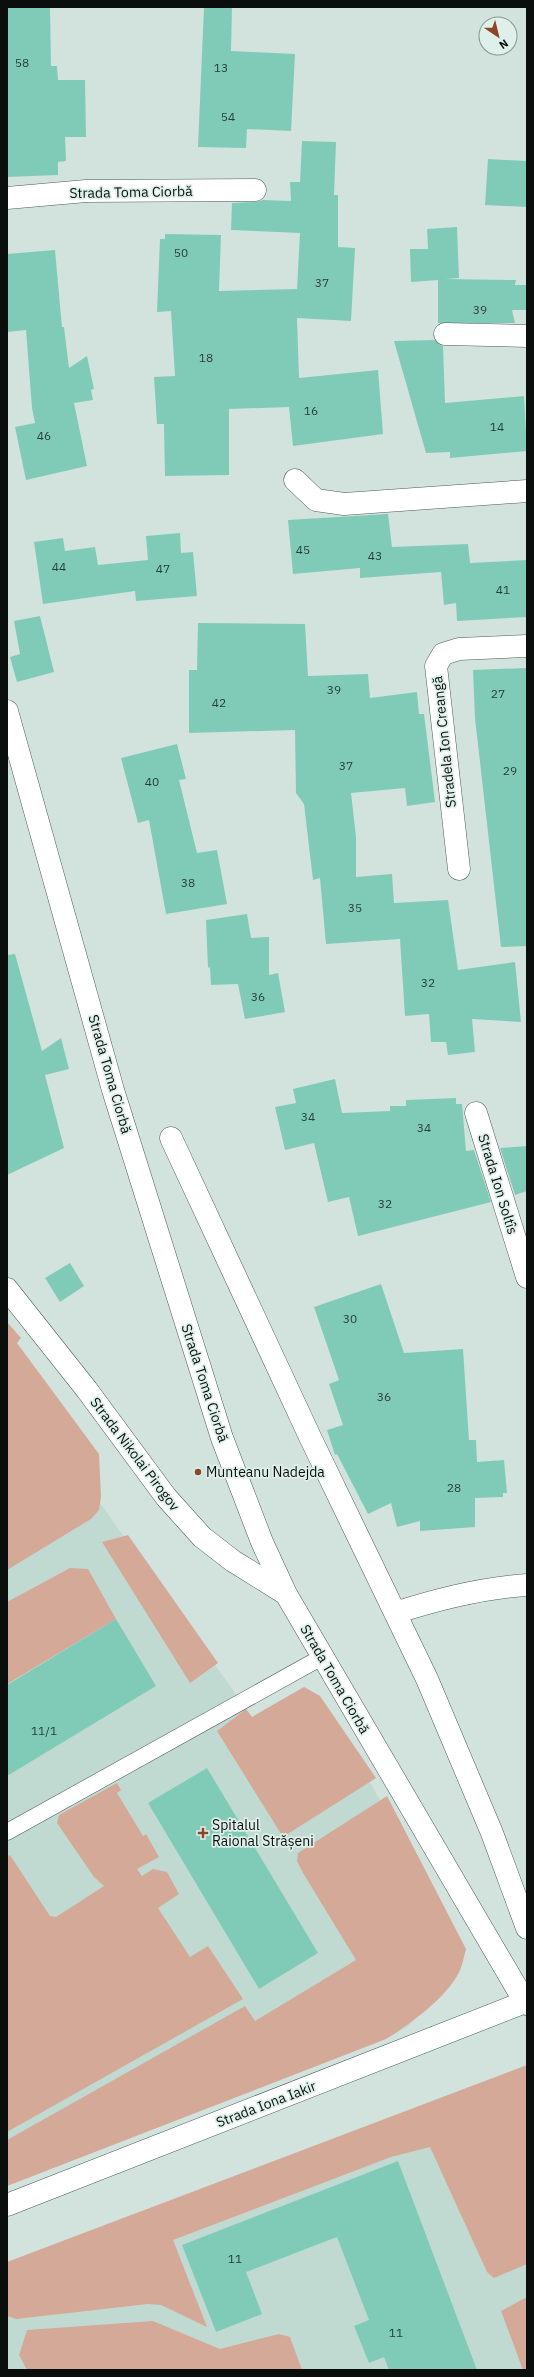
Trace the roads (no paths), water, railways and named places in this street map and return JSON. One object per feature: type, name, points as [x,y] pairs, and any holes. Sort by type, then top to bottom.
[{"type":"street","name":"Strada Toma Ciorbă","points":[[7,198],[86,191],[255,190]]},
{"type":"street","points":[[445,334],[527,336]]},
{"type":"street","points":[[295,480],[316,500],[344,504],[527,490]]},
{"type":"street","name":"Stradela Ion Creangă","points":[[459,869],[436,666],[443,654],[459,649],[527,646]]},
{"type":"street","name":"Strada Toma Ciorbă","points":[[7,710],[114,1090],[222,1438],[262,1542],[286,1594],[322,1657],[526,2003]]},
{"type":"street","name":"Strada Ion Soltîs","points":[[476,1113],[527,1277]]},
{"type":"street","points":[[171,1138],[427,1679],[492,1833],[527,1928]]},
{"type":"street","name":"Strada Nikolai Pirogov","points":[[7,1289],[87,1390],[166,1497],[202,1537],[233,1562],[286,1594]]},
{"type":"street","points":[[395,1613],[443,1598],[506,1586],[527,1585]]},
{"type":"street","name":"Strada Iona Iakir","points":[[7,2205],[526,2003]]},
{"type":"lane","points":[[7,1832],[322,1657]]},
{"type":"place","name":"Munteanu Nadejda","points":[[198,1472]]},
{"type":"place","name":"Spitalul Raional Strășeni","points":[[203,1833]]}]
